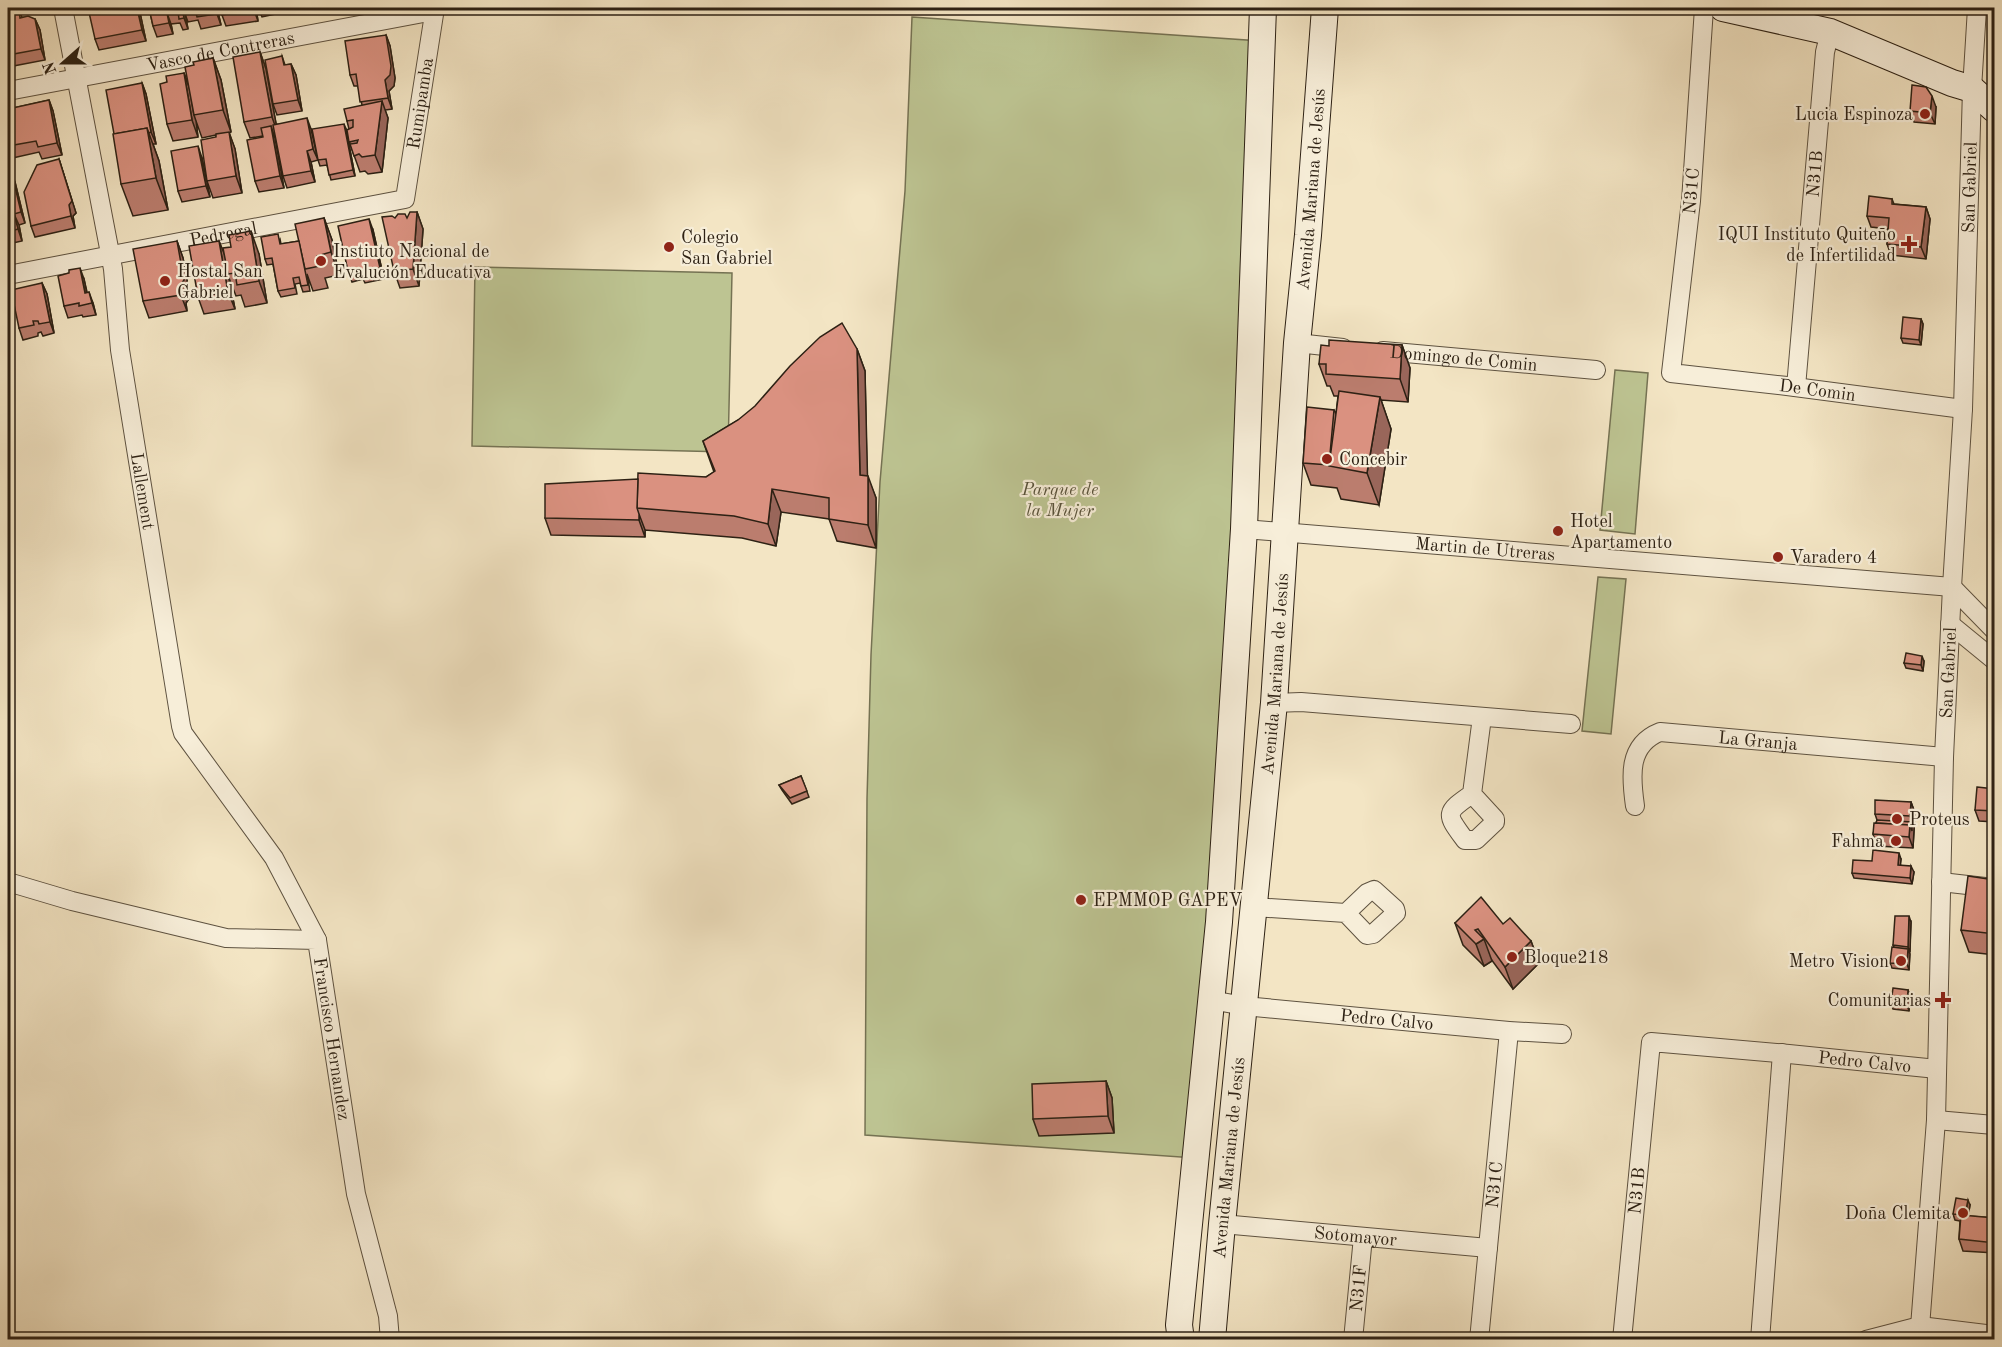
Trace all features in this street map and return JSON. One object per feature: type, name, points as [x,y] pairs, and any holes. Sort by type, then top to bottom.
[{"type":"main road","name":"Avenida Mariana de Jesús","points":[[1179,1335],[1219,922],[1244,530],[1263,8]]},
{"type":"main road","name":"Avenida Mariana de Jesús","points":[[1212,1340],[1274,703],[1297,344],[1309,225],[1325,8]]},
{"type":"main road","points":[[1723,8],[1830,32],[1952,83],[1983,89],[1995,109]]},
{"type":"main road","points":[[1219,922],[1253,916]]},
{"type":"street","name":"Lallement","points":[[63,8],[111,255],[120,350],[181,726],[183,733],[273,858],[317,940]]},
{"type":"street","name":"N31C","points":[[1671,373],[1691,201],[1704,8]]},
{"type":"street","name":"San Gabriel","points":[[1920,1333],[1936,1120],[1944,757],[1950,624],[1983,89],[1977,8]]},
{"type":"street","name":"Vasco de Contreras","points":[[8,91],[435,10]]},
{"type":"street","name":"Rumipamba","points":[[405,200],[435,10]]},
{"type":"street","name":"N31B","points":[[1796,387],[1825,52],[1830,32]]},
{"type":"street","name":"Pedregal","points":[[8,275],[405,200]]},
{"type":"street","name":"Domingo de Comin","points":[[1297,344],[1596,370]]},
{"type":"street","name":"De Comin","points":[[1671,373],[1963,409]]},
{"type":"street","name":"Martin de Utreras","points":[[1244,530],[1952,587]]},
{"type":"street","points":[[1952,587],[1995,630]]},
{"type":"street","points":[[1950,624],[1995,660]]},
{"type":"street","points":[[1274,703],[1301,702],[1571,724]]},
{"type":"street","points":[[1472,794],[1482,717]]},
{"type":"street","name":"La Granja","points":[[1635,806],[1632,782],[1633,759],[1643,743],[1660,732],[1944,757]]},
{"type":"street","name":"Francisco Hernandez","points":[[8,882],[72,902],[226,938],[317,940],[356,1194],[388,1316],[390,1340]]},
{"type":"street","points":[[1941,882],[1995,888]]},
{"type":"street","points":[[1253,916],[1346,913]]},
{"type":"street","name":"Pedro Calvo","points":[[1211,1000],[1244,1006],[1562,1034]]},
{"type":"street","name":"N31C","points":[[1479,1340],[1509,1031]]},
{"type":"street","name":"N31B","points":[[1622,1340],[1651,1042]]},
{"type":"street","name":"Pedro Calvo","points":[[1651,1042],[1937,1069]]},
{"type":"street","points":[[1760,1340],[1782,1053]]},
{"type":"street","points":[[1936,1120],[1995,1125]]},
{"type":"street","name":"Sotomayor","points":[[1222,1224],[1488,1248]]},
{"type":"street","name":"N31F","points":[[1353,1340],[1363,1237]]},
{"type":"street","points":[[1866,1340],[1920,1333],[1995,1335]]},
{"type":"green space","name":"Parque de la Mujer","points":[[912,17],[1261,41],[1195,1158],[865,1135],[867,799],[871,655],[880,482],[905,191]]},
{"type":"green space","points":[[475,267],[732,273],[728,452],[472,446]]},
{"type":"green space","points":[[1615,370],[1648,373],[1635,534],[1600,530]]},
{"type":"green space","points":[[1598,577],[1626,579],[1611,734],[1582,731]]},
{"type":"building","points":[[88,8],[137,8],[142,30],[95,39]]},
{"type":"building","points":[[149,8],[182,8],[184,18],[179,19],[178,11],[167,13],[169,23],[153,26]]},
{"type":"building","points":[[183,8],[215,8],[217,14],[197,17],[195,9],[184,11]]},
{"type":"building","points":[[221,8],[254,8],[254,10],[222,15]]},
{"type":"building","points":[[19,9],[20,18],[28,16],[35,19],[41,49],[8,55],[8,11]]},
{"type":"building","points":[[386,35],[391,66],[390,75],[385,80],[388,98],[360,102],[356,74],[350,75],[345,41]]},
{"type":"building","points":[[260,52],[272,117],[244,122],[233,57]]},
{"type":"building","points":[[282,56],[284,65],[291,64],[298,100],[273,104],[265,60]]},
{"type":"building","points":[[213,58],[223,110],[194,115],[185,67],[194,65],[193,62]]},
{"type":"building","points":[[184,73],[192,120],[167,124],[160,84],[167,82],[166,76]]},
{"type":"building","points":[[142,83],[151,132],[149,133],[147,128],[114,134],[106,90]]},
{"type":"building","points":[[1912,85],[1926,87],[1932,96],[1930,113],[1910,111]]},
{"type":"building","points":[[49,100],[57,143],[38,147],[36,141],[8,146],[8,109]]},
{"type":"building","points":[[382,101],[375,155],[354,156],[350,144],[357,143],[358,140],[349,142],[347,130],[353,127],[353,120],[347,121],[344,109]]},
{"type":"building","points":[[307,118],[313,149],[307,151],[311,171],[283,176],[273,125]]},
{"type":"building","points":[[344,124],[353,170],[329,175],[326,159],[318,160],[312,129]]},
{"type":"building","points":[[271,126],[280,176],[255,181],[247,140],[263,137],[261,128]]},
{"type":"building","points":[[147,128],[156,178],[121,184],[113,134]]},
{"type":"building","points":[[229,132],[236,176],[207,181],[201,140]]},
{"type":"building","points":[[198,146],[206,186],[178,191],[171,151]]},
{"type":"building","points":[[59,159],[72,201],[69,205],[71,216],[31,226],[24,192],[37,165]]},
{"type":"building","points":[[11,170],[21,212],[14,214],[18,229],[8,232],[8,171]]},
{"type":"building","points":[[1869,196],[1892,199],[1892,204],[1926,207],[1921,247],[1887,244],[1889,218],[1867,216]]},
{"type":"building","points":[[410,212],[417,212],[413,269],[394,271],[382,217],[395,218],[398,214],[405,214],[407,218]]},
{"type":"building","points":[[324,218],[331,252],[317,256],[320,266],[305,269],[295,224]]},
{"type":"building","points":[[369,219],[380,268],[360,272],[360,268],[348,271],[338,226]]},
{"type":"building","points":[[251,231],[259,281],[237,285],[235,273],[228,274],[223,248],[231,247],[229,235]]},
{"type":"building","points":[[278,234],[280,244],[299,241],[308,285],[301,286],[299,277],[293,278],[295,288],[278,291],[272,258],[265,259],[261,237]]},
{"type":"building","name":"Hostal San Gabriel","points":[[177,241],[184,280],[180,286],[181,295],[143,301],[133,249]]},
{"type":"building","points":[[219,241],[228,292],[198,297],[189,246]]},
{"type":"building","points":[[80,268],[85,293],[89,292],[92,303],[64,306],[58,276],[69,273],[69,270]]},
{"type":"building","points":[[42,283],[50,322],[39,324],[38,321],[33,321],[34,325],[19,328],[11,290]]},
{"type":"building","points":[[1903,317],[1921,319],[1919,340],[1901,338]]},
{"type":"building","points":[[842,323],[857,349],[860,475],[868,476],[868,525],[829,519],[829,498],[772,489],[768,524],[734,516],[637,508],[638,473],[706,477],[715,471],[703,441],[738,420],[755,406],[790,366],[820,337]]},
{"type":"building","points":[[1329,340],[1402,345],[1400,379],[1326,374],[1326,364],[1319,364],[1321,345],[1329,346]]},
{"type":"building","points":[[1339,391],[1380,397],[1367,473],[1329,466]]},
{"type":"building","points":[[1307,407],[1334,410],[1329,465],[1303,463]]},
{"type":"building","points":[[638,479],[639,520],[545,518],[545,484]]},
{"type":"building","points":[[1906,653],[1922,656],[1921,665],[1904,663]]},
{"type":"building","points":[[801,776],[807,791],[790,798],[779,785]]},
{"type":"building","points":[[1977,787],[1995,789],[1995,811],[1975,810]]},
{"type":"building","points":[[1875,800],[1911,802],[1910,816],[1875,814]]},
{"type":"building","points":[[1877,820],[1912,822],[1912,831],[1910,825],[1876,823]]},
{"type":"building","points":[[1874,823],[1910,825],[1909,837],[1873,834]]},
{"type":"building","points":[[1873,850],[1899,853],[1898,865],[1911,866],[1910,878],[1852,873],[1853,860],[1872,861]]},
{"type":"building","points":[[1968,876],[1995,880],[1995,934],[1961,930]]},
{"type":"building","points":[[1481,897],[1503,924],[1510,918],[1531,941],[1505,967],[1478,929],[1475,930],[1484,939],[1476,944],[1455,923]]},
{"type":"building","points":[[1895,916],[1909,916],[1908,947],[1893,945]]},
{"type":"building","points":[[1892,947],[1908,949],[1907,964],[1890,963]]},
{"type":"building","points":[[1893,988],[1908,990],[1907,1005],[1891,1003]]},
{"type":"building","points":[[1106,1081],[1108,1116],[1033,1119],[1032,1084]]},
{"type":"building","points":[[1956,1198],[1968,1200],[1965,1215],[1953,1214]]},
{"type":"building","points":[[1961,1215],[1995,1218],[1995,1243],[1959,1239]]},
{"type":"place","name":"Lucia Espinoza","points":[[1925,114]]},
{"type":"place","name":"IQUI Instituto Quiteño de Infertilidad","points":[[1909,244]]},
{"type":"place","name":"Colegio San Gabriel","points":[[669,247]]},
{"type":"place","name":"Instiuto Nacional de Evalución Educativa","points":[[321,261]]},
{"type":"place","name":"Hostal San Gabriel","points":[[165,281]]},
{"type":"place","name":"Concebir","points":[[1327,459]]},
{"type":"place","name":"Hotel Apartamento","points":[[1558,531]]},
{"type":"place","name":"Varadero 4","points":[[1778,557]]},
{"type":"place","name":"Proteus","points":[[1897,819]]},
{"type":"place","name":"Fahma","points":[[1896,841]]},
{"type":"place","name":"EPMMOP GAPEV","points":[[1081,900]]},
{"type":"place","name":"Bloque218","points":[[1512,957]]},
{"type":"place","name":"Metro Vision","points":[[1901,961]]},
{"type":"place","name":"Comunitarias","points":[[1943,1000]]},
{"type":"place","name":"Doña Clemita","points":[[1963,1213]]}]
